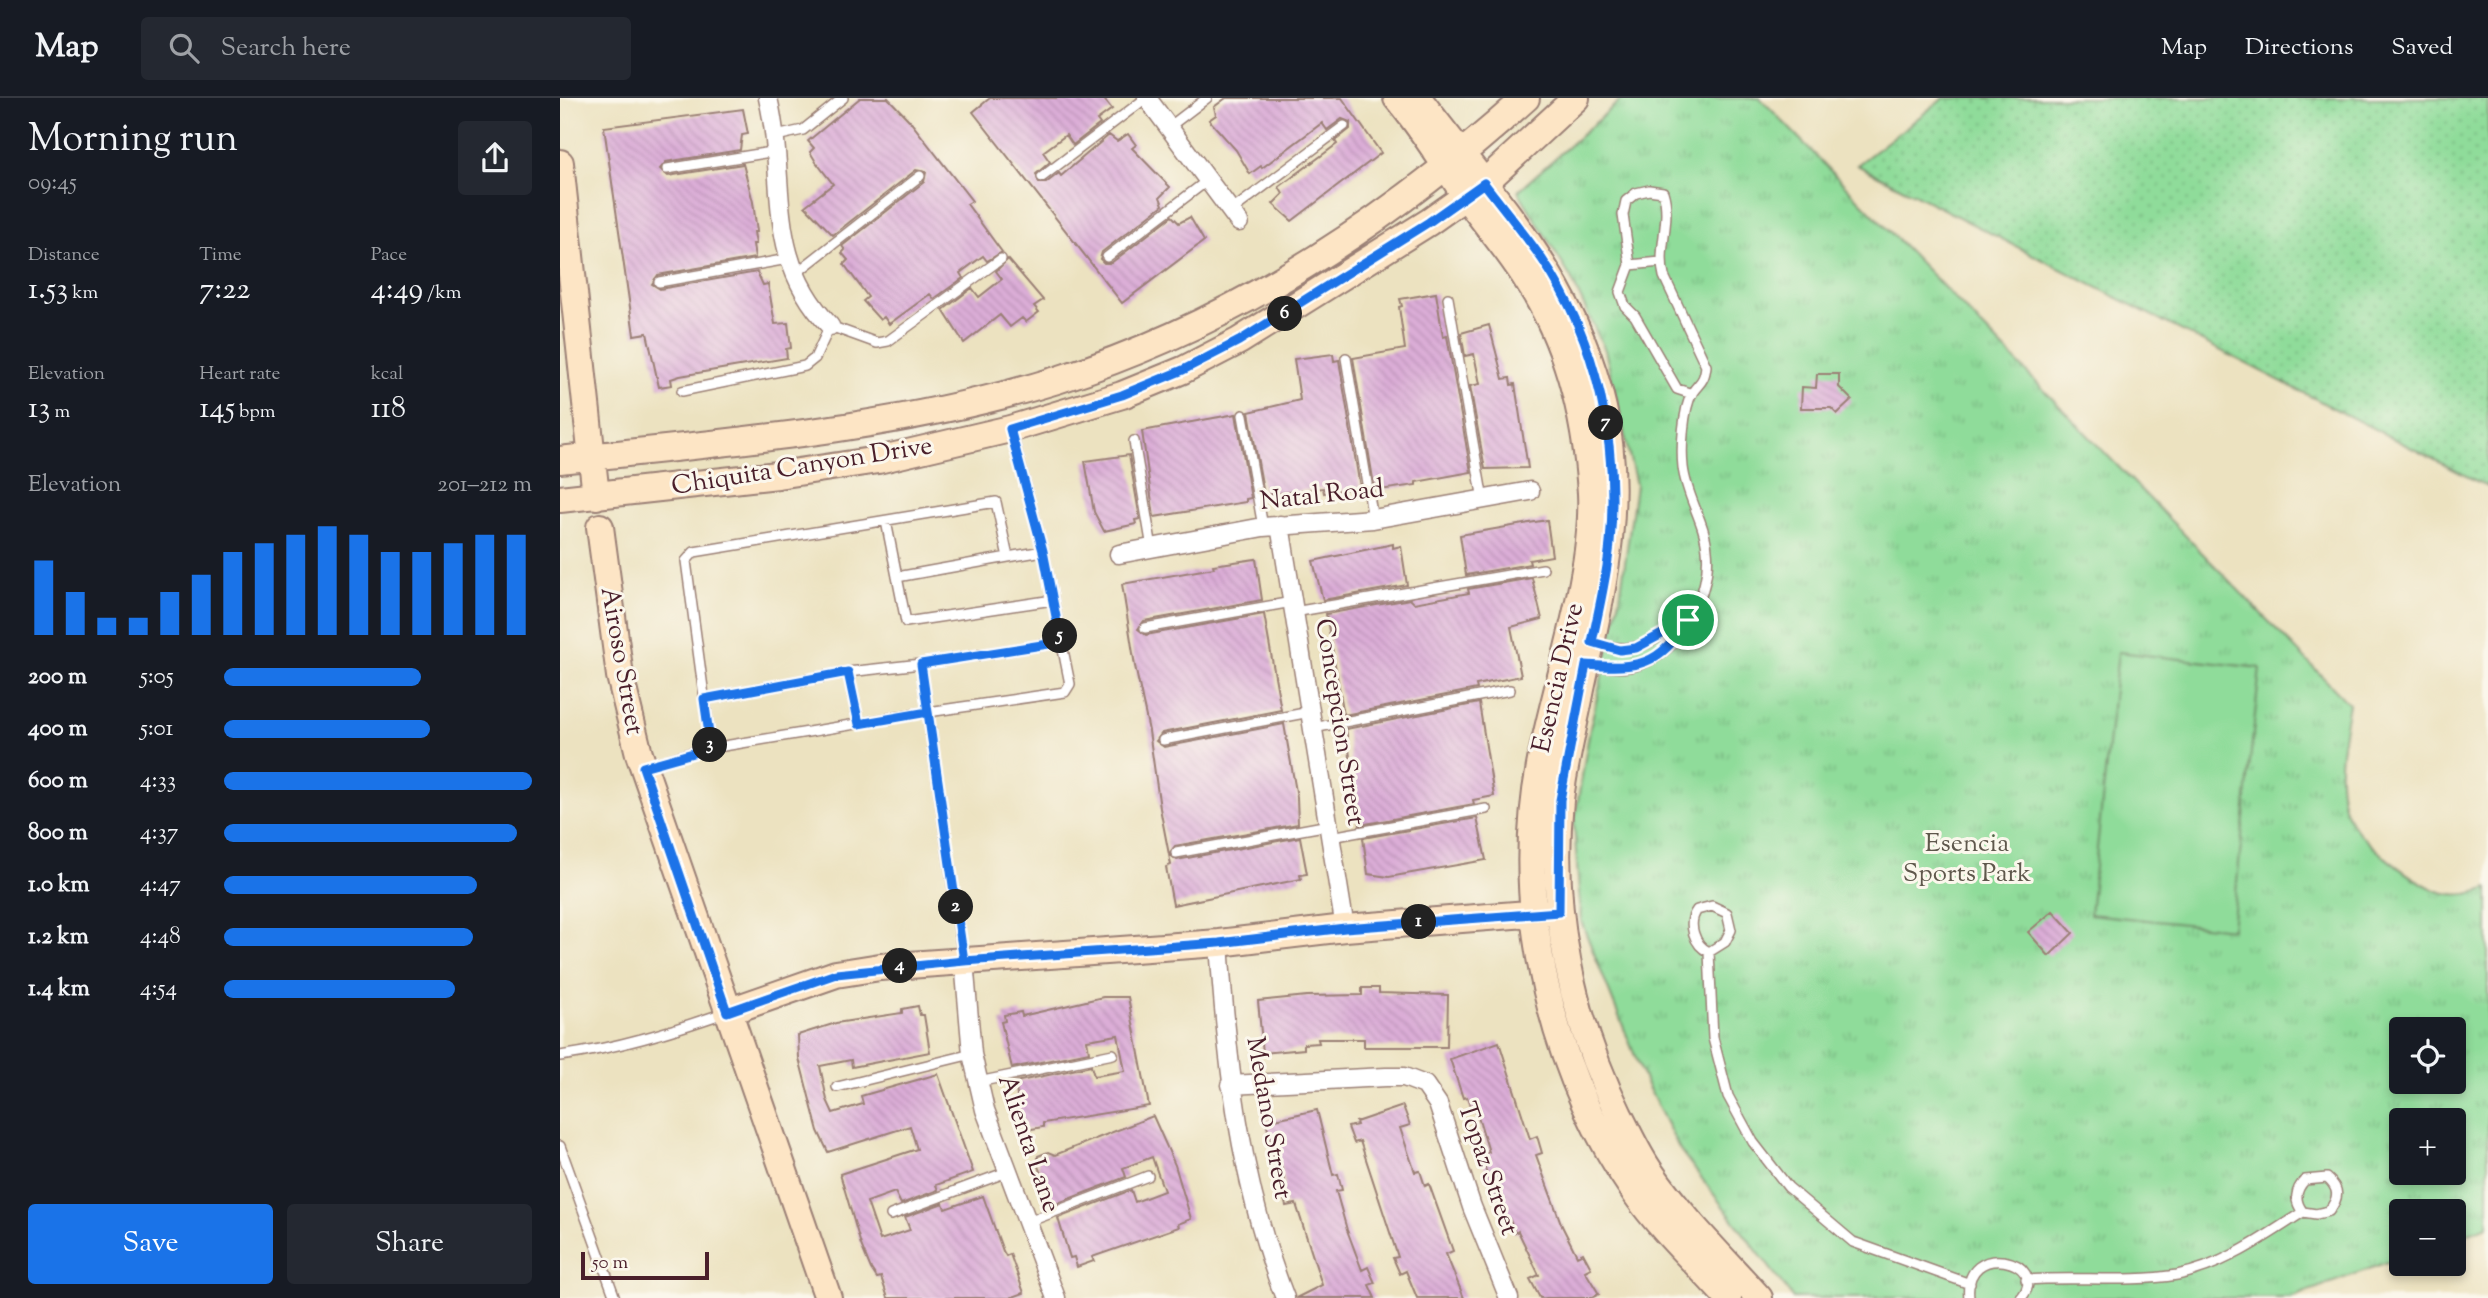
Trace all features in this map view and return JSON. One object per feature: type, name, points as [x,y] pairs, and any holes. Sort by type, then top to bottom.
[{"type":"street","points":[[768,98],[777,144],[779,209],[791,267],[817,312],[830,326]]},
{"type":"street","points":[[1147,98],[1235,217]]},
{"type":"street","name":"Esencia Drive","points":[[1397,98],[1455,161]]},
{"type":"street","name":"Esencia Drive","points":[[1418,98],[1475,190],[1507,250],[1547,311],[1574,386],[1589,473],[1591,498],[1582,574],[1534,805],[1547,912],[1548,996],[1573,1077],[1601,1135],[1637,1196],[1728,1298]]},
{"type":"street","name":"Chiquita Canyon Drive","points":[[560,460],[828,430],[956,405],[1055,380],[1192,327],[1280,282],[1363,229],[1455,161],[1526,98]]},
{"type":"street","name":"Chiquita Canyon Drive","points":[[560,499],[828,468],[1010,429],[1122,395],[1183,370],[1284,315],[1475,190],[1576,98]]},
{"type":"street","name":"Airoso Street","points":[[560,163],[596,496],[621,676],[643,767],[828,1298]]},
{"type":"street","name":"Esencia Drive","points":[[1475,190],[1542,260],[1561,293],[1589,356],[1604,411],[1612,488],[1610,544],[1560,800],[1547,912],[1585,1032],[1626,1128],[1649,1171],[1682,1214],[1759,1298]]},
{"type":"street","name":"Natal Road","points":[[1119,554],[1272,526],[1373,519],[1530,491]]},
{"type":"street","name":"Concepcion Street","points":[[1272,526],[1293,607],[1345,928]]},
{"type":"street","points":[[727,1012],[836,974],[964,961],[1219,943],[1345,928],[1547,912]]},
{"type":"street","name":"Medano Street","points":[[1219,943],[1230,1085],[1243,1158],[1264,1236],[1285,1298]]},
{"type":"street","name":"Alienta Lane","points":[[964,961],[972,1054],[978,1082],[1007,1172],[1028,1222],[1051,1296]]},
{"type":"street","name":"Topaz Street","points":[[1230,1085],[1386,1077],[1404,1077],[1425,1085],[1438,1104],[1472,1207],[1509,1298]]},
{"type":"lane","points":[[667,169],[777,144],[803,130],[843,98]]},
{"type":"lane","points":[[1042,177],[1147,98]]},
{"type":"lane","points":[[1168,127],[1207,98]]},
{"type":"lane","points":[[1235,217],[1344,126]]},
{"type":"lane","points":[[659,282],[791,267],[920,176]]},
{"type":"lane","points":[[1107,257],[1208,180]]},
{"type":"lane","points":[[1589,654],[1629,667],[1644,663],[1673,643],[1688,620],[1703,587],[1707,567],[1707,548],[1683,469],[1683,430],[1692,394],[1704,381],[1706,366],[1664,276],[1661,261],[1667,206],[1663,192],[1649,190],[1636,193],[1626,201],[1623,215],[1630,265],[1620,292],[1625,306],[1635,316],[1677,389],[1692,394]]},
{"type":"lane","points":[[682,391],[805,366],[816,358],[830,326],[877,343],[888,341],[1001,260]]},
{"type":"lane","points":[[1630,265],[1661,261]]},
{"type":"lane","points":[[1448,298],[1483,500]]},
{"type":"lane","points":[[1346,358],[1373,519]]},
{"type":"lane","points":[[1243,415],[1272,526]]},
{"type":"lane","points":[[643,767],[711,748],[1065,692],[1070,684],[1043,551],[1010,429]]},
{"type":"lane","points":[[1134,441],[1152,548]]},
{"type":"lane","points":[[711,748],[686,561],[694,552],[996,502],[1008,557]]},
{"type":"lane","points":[[886,520],[906,622],[1053,600]]},
{"type":"lane","points":[[897,577],[1043,551]]},
{"type":"lane","points":[[1145,628],[1543,569]]},
{"type":"lane","points":[[1589,654],[1636,648],[1688,620]]},
{"type":"lane","points":[[704,699],[848,672],[921,664],[1061,642]]},
{"type":"lane","points":[[921,664],[964,961]]},
{"type":"lane","points":[[848,672],[859,724]]},
{"type":"lane","points":[[1163,740],[1510,690]]},
{"type":"lane","points":[[1176,853],[1486,809]]},
{"type":"lane","points":[[1709,952],[1721,946],[1731,930],[1727,913],[1712,906],[1697,910],[1692,919],[1697,941],[1709,952],[1713,1038],[1728,1096],[1753,1142],[1788,1187],[1853,1242],[1970,1284]]},
{"type":"lane","points":[[560,1056],[603,1050],[660,1035],[727,1012]]},
{"type":"lane","points":[[837,1087],[972,1054]]},
{"type":"lane","points":[[978,1082],[1113,1054]]},
{"type":"lane","points":[[560,1146],[615,1298]]},
{"type":"lane","points":[[891,1215],[1007,1172]]},
{"type":"lane","points":[[1028,1222],[1148,1175]]},
{"type":"lane","points":[[2025,1280],[2063,1277],[2136,1279],[2179,1274],[2261,1241],[2303,1212],[2316,1214],[2329,1210],[2338,1196],[2328,1178],[2305,1180],[2296,1195],[2303,1212]]},
{"type":"lane","points":[[1969,1298],[1970,1284],[1981,1267],[1989,1260],[2001,1258],[2022,1268],[2025,1280],[2021,1298]]},
{"type":"green space","name":"Esencia Sports Park","points":[[1623,98],[1760,98],[2349,704],[2342,743],[2340,783],[2345,810],[2360,834],[2386,858],[2429,887],[2447,894],[2459,895],[2488,888],[2488,1226],[2466,1234],[2466,1199],[2389,1199],[2389,1261],[2290,1298],[1793,1298],[1680,1150],[1645,1081],[1581,921],[1574,824],[1590,728],[1620,598],[1636,485],[1605,350],[1571,278],[1518,191]]},
{"type":"green space","points":[[1944,98],[2488,98],[2488,487],[1857,165]]},
{"type":"green space","points":[[2118,652],[2260,668],[2232,929],[2090,914]]},
{"type":"building","points":[[860,98],[888,98],[909,120],[972,201],[967,204],[1002,252],[987,261],[983,256],[960,273],[963,278],[934,299],[930,294],[889,324],[884,317],[880,320],[863,301],[868,297],[844,264],[848,260],[842,253],[845,250],[842,246],[924,182],[926,172],[916,170],[833,235],[805,206],[833,184],[810,152],[814,148],[808,141]]},
{"type":"building","points":[[990,98],[1103,98],[1112,109],[1097,120],[1100,124],[1073,145],[1066,135],[1043,152],[1050,162],[1036,174],[1039,183],[1046,183],[1059,173],[1061,176],[1109,135],[1117,141],[1128,134],[1136,145],[1132,148],[1170,187],[1160,197],[1163,205],[1102,252],[1100,259],[1104,263],[1111,263],[1172,216],[1179,223],[1190,217],[1204,241],[1122,303],[973,112]]},
{"type":"building","points":[[1226,98],[1342,98],[1381,153],[1292,221],[1273,204],[1283,194],[1279,187],[1337,144],[1335,141],[1350,129],[1350,122],[1342,119],[1327,130],[1322,123],[1250,174],[1236,150],[1209,120],[1216,115],[1214,107]]},
{"type":"building","points":[[743,109],[748,134],[742,135],[740,150],[666,162],[660,169],[668,176],[743,164],[753,202],[757,232],[754,232],[756,244],[753,244],[755,258],[658,275],[652,284],[660,289],[757,272],[763,285],[768,284],[775,324],[788,323],[791,348],[786,349],[787,358],[680,376],[671,379],[672,385],[659,387],[647,333],[634,335],[604,127]]},
{"type":"building","points":[[1008,259],[1043,300],[1034,306],[1039,312],[1026,322],[1022,318],[1010,327],[1000,315],[964,343],[943,310],[972,288],[979,297],[1002,279],[996,271]]},
{"type":"building","points":[[1436,293],[1443,337],[1447,336],[1471,472],[1380,490],[1379,485],[1374,485],[1353,358],[1405,349],[1400,299]]},
{"type":"building","points":[[1489,325],[1503,379],[1510,378],[1511,385],[1515,384],[1528,468],[1485,469],[1470,386],[1480,384],[1474,354],[1465,356],[1461,333]]},
{"type":"building","points":[[1333,354],[1334,361],[1339,360],[1360,487],[1324,493],[1323,488],[1264,495],[1249,412],[1300,400],[1294,359]]},
{"type":"building","points":[[1817,374],[1839,374],[1839,387],[1852,400],[1837,414],[1831,408],[1801,408],[1802,387],[1816,388]]},
{"type":"building","points":[[1236,414],[1251,498],[1246,499],[1246,502],[1154,517],[1142,431]]},
{"type":"building","points":[[1129,455],[1140,519],[1135,520],[1136,524],[1104,531],[1094,512],[1085,461]]},
{"type":"building","points":[[1547,520],[1552,556],[1529,560],[1530,564],[1466,575],[1460,535]]},
{"type":"building","points":[[1393,544],[1393,548],[1401,546],[1407,585],[1323,600],[1313,561]]},
{"type":"building","points":[[1256,559],[1262,600],[1144,621],[1138,629],[1146,635],[1264,614],[1281,710],[1162,733],[1156,741],[1164,747],[1284,724],[1297,797],[1298,824],[1175,846],[1169,854],[1177,860],[1300,837],[1307,874],[1300,875],[1301,879],[1173,905],[1166,867],[1171,865],[1160,808],[1149,731],[1122,584]]},
{"type":"building","points":[[1532,578],[1542,619],[1511,627],[1521,676],[1476,685],[1477,689],[1344,715],[1326,614],[1410,599],[1414,603],[1469,593],[1468,589]]},
{"type":"building","points":[[1479,703],[1494,796],[1473,800],[1474,804],[1360,825],[1346,729]]},
{"type":"building","points":[[1477,818],[1486,860],[1389,877],[1368,874],[1363,838]]},
{"type":"building","points":[[2053,911],[2073,933],[2049,956],[2028,932]]},
{"type":"building","points":[[1362,988],[1379,988],[1379,993],[1448,995],[1447,1047],[1364,1047],[1364,1039],[1318,1039],[1319,1043],[1304,1044],[1304,1049],[1263,1053],[1258,1001],[1307,996],[1362,995]]},
{"type":"building","points":[[1103,997],[1128,997],[1149,1106],[1043,1123],[1043,1127],[1026,1130],[1025,1120],[1021,1121],[1015,1082],[1091,1066],[1094,1076],[1125,1071],[1118,1035],[1087,1040],[1089,1052],[1012,1068],[1001,1022],[1005,1021],[1004,1015],[1021,1012],[1022,1016]]},
{"type":"building","points":[[918,1006],[920,1015],[924,1015],[930,1052],[852,1067],[851,1060],[820,1066],[827,1100],[833,1113],[863,1104],[861,1096],[938,1074],[973,1172],[936,1185],[938,1190],[901,1204],[895,1192],[867,1202],[880,1240],[910,1230],[905,1217],[943,1203],[945,1209],[983,1196],[1003,1251],[1006,1256],[1010,1254],[1024,1293],[1010,1298],[888,1298],[881,1277],[877,1278],[871,1269],[861,1245],[840,1174],[917,1149],[910,1126],[828,1152],[818,1131],[799,1058],[798,1035],[836,1023],[902,1013],[902,1009]]},
{"type":"building","points":[[1499,1042],[1530,1139],[1537,1136],[1542,1153],[1536,1155],[1562,1226],[1577,1256],[1583,1253],[1591,1268],[1585,1271],[1599,1294],[1591,1298],[1540,1298],[1530,1279],[1539,1275],[1518,1231],[1515,1233],[1509,1218],[1506,1220],[1487,1174],[1481,1155],[1489,1152],[1476,1110],[1472,1111],[1467,1097],[1463,1098],[1450,1059]]},
{"type":"building","points":[[1403,1106],[1410,1125],[1400,1128],[1415,1172],[1420,1171],[1425,1186],[1429,1184],[1453,1251],[1446,1254],[1464,1298],[1417,1298],[1406,1271],[1400,1274],[1393,1258],[1398,1257],[1360,1141],[1354,1143],[1348,1127]]},
{"type":"building","points":[[1317,1110],[1333,1175],[1338,1174],[1342,1190],[1336,1191],[1347,1230],[1362,1270],[1368,1267],[1375,1283],[1369,1285],[1375,1298],[1296,1298],[1322,1285],[1296,1204],[1286,1206],[1281,1187],[1285,1186],[1280,1161],[1275,1162],[1266,1121]]},
{"type":"building","points":[[1153,1116],[1175,1165],[1191,1219],[1178,1224],[1179,1227],[1092,1257],[1094,1261],[1077,1267],[1074,1257],[1070,1258],[1058,1218],[1131,1190],[1135,1202],[1164,1191],[1152,1157],[1123,1168],[1126,1177],[1053,1205],[1038,1166],[1038,1156],[1048,1152],[1055,1155]]},
{"type":"route","points":[[1688,620],[1636,648],[1620,650],[1592,642],[1610,544],[1611,468],[1604,411],[1589,356],[1561,293],[1542,260],[1484,183],[1429,222],[1239,341],[1183,370],[1122,395],[1010,429],[1043,551],[1061,642],[921,664],[964,961],[880,967],[836,974],[727,1012],[643,767],[711,748],[704,699],[848,672],[859,724],[928,712],[964,961],[1219,943],[1345,928],[1559,912],[1560,800],[1586,665],[1629,667],[1644,663],[1660,655],[1673,643],[1688,620]]}]
